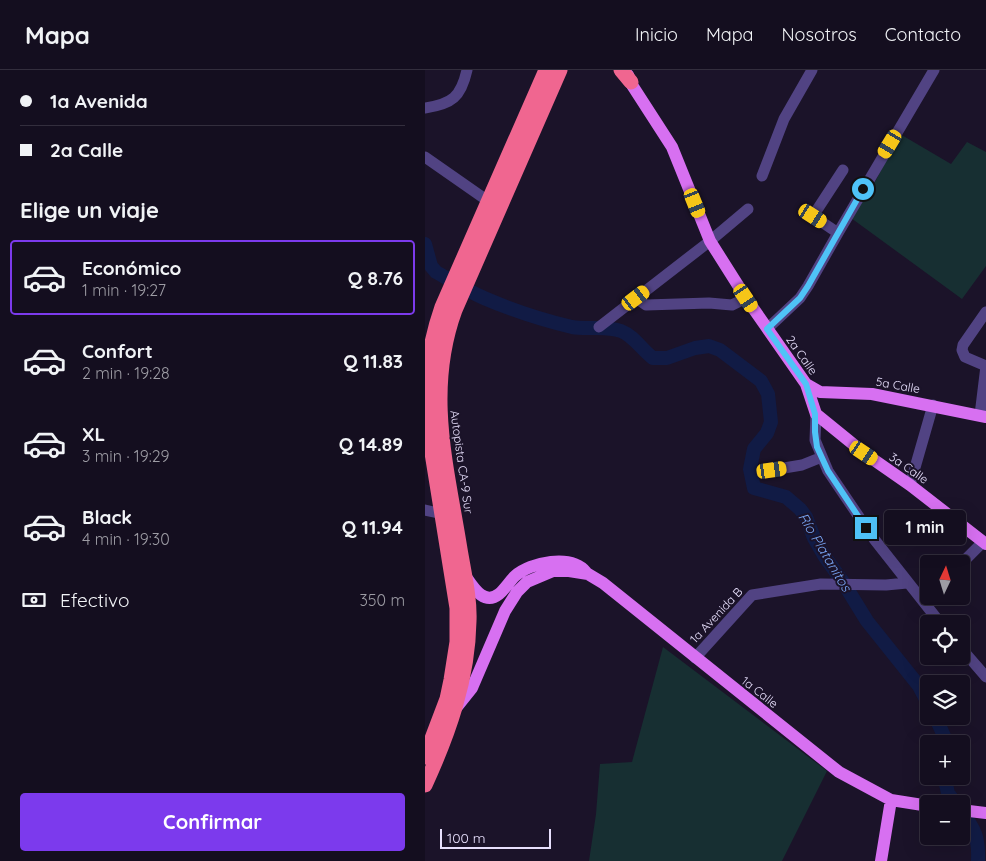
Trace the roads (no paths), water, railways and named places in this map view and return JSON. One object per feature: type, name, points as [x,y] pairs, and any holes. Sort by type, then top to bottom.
[{"type":"highway","points":[[510,152],[533,70]]},
{"type":"highway","name":"Autopista CA-9 Sur","points":[[472,253],[488,202],[545,70]]},
{"type":"highway","name":"Autopista CA-9 Sur","points":[[425,757],[447,699],[457,642],[457,608],[427,422],[426,393],[430,348],[472,253],[546,104],[560,70]]},
{"type":"highway","points":[[546,104],[559,89],[566,70]]},
{"type":"highway","name":"Autopista CA-9 Sur","points":[[425,785],[456,708],[467,654],[469,620],[465,574],[445,462],[438,398],[443,352],[448,329],[448,308]]},
{"type":"main road","name":"2a Calle","points":[[628,73],[672,146],[710,241],[746,298],[806,384],[814,409]]},
{"type":"main road","name":"5a Calle","points":[[806,384],[820,392],[872,394],[983,416]]},
{"type":"main road","points":[[814,409],[814,399],[820,392]]},
{"type":"main road","name":"3a Calle","points":[[814,409],[864,453],[910,485],[985,543]]},
{"type":"main road","name":"1a Calle","points":[[465,574],[478,593],[489,598],[500,593],[519,573],[530,568],[559,561],[582,567],[588,574],[603,583],[839,772],[891,800],[920,805]]},
{"type":"main road","points":[[456,708],[472,688],[501,620],[517,592],[527,582],[553,572],[588,574]]},
{"type":"main road","points":[[881,861],[891,800]]},
{"type":"main road","points":[[970,810],[985,809]]},
{"type":"street","points":[[425,108],[446,104],[452,100],[462,88],[467,70]]},
{"type":"street","points":[[762,176],[785,119],[812,70]]},
{"type":"street","points":[[767,329],[800,298],[808,286],[837,233],[934,70]]},
{"type":"street","points":[[425,157],[488,202]]},
{"type":"street","points":[[837,233],[813,216],[843,170]]},
{"type":"street","points":[[599,327],[710,241],[748,208]]},
{"type":"street","points":[[636,298],[647,305],[709,303],[732,305],[746,298]]},
{"type":"street","points":[[983,416],[986,366],[965,357],[962,350],[984,314]]},
{"type":"street","points":[[910,485],[933,405]]},
{"type":"street","name":"2a Calle","points":[[814,409],[815,440],[828,471],[858,517],[907,583],[920,594]]},
{"type":"street","points":[[772,470],[802,465],[822,457]]},
{"type":"street","points":[[425,510],[443,514]]},
{"type":"street","points":[[970,556],[985,543]]},
{"type":"street","name":"1a Avenida B","points":[[695,658],[752,595],[821,584],[865,585],[907,583]]},
{"type":"street","points":[[970,658],[986,677]]},
{"type":"waterway","name":"Río Platanitos","points":[[425,244],[431,266],[436,272],[472,292],[516,311],[572,327],[609,328],[621,331],[630,336],[653,358],[667,358],[695,348],[709,346],[720,350],[761,381],[768,394],[771,422],[767,433],[754,449],[750,469],[754,488],[786,497],[800,509],[806,517],[814,538],[825,557],[867,621],[920,688]]},
{"type":"waterway","name":"Río Platanitos","points":[[939,725],[944,735]]},
{"type":"waterway","name":"Río Platanitos","points":[[946,785],[949,795]]},
{"type":"waterway","name":"Río Platanitos","points":[[970,823],[978,846],[978,861]]}]
